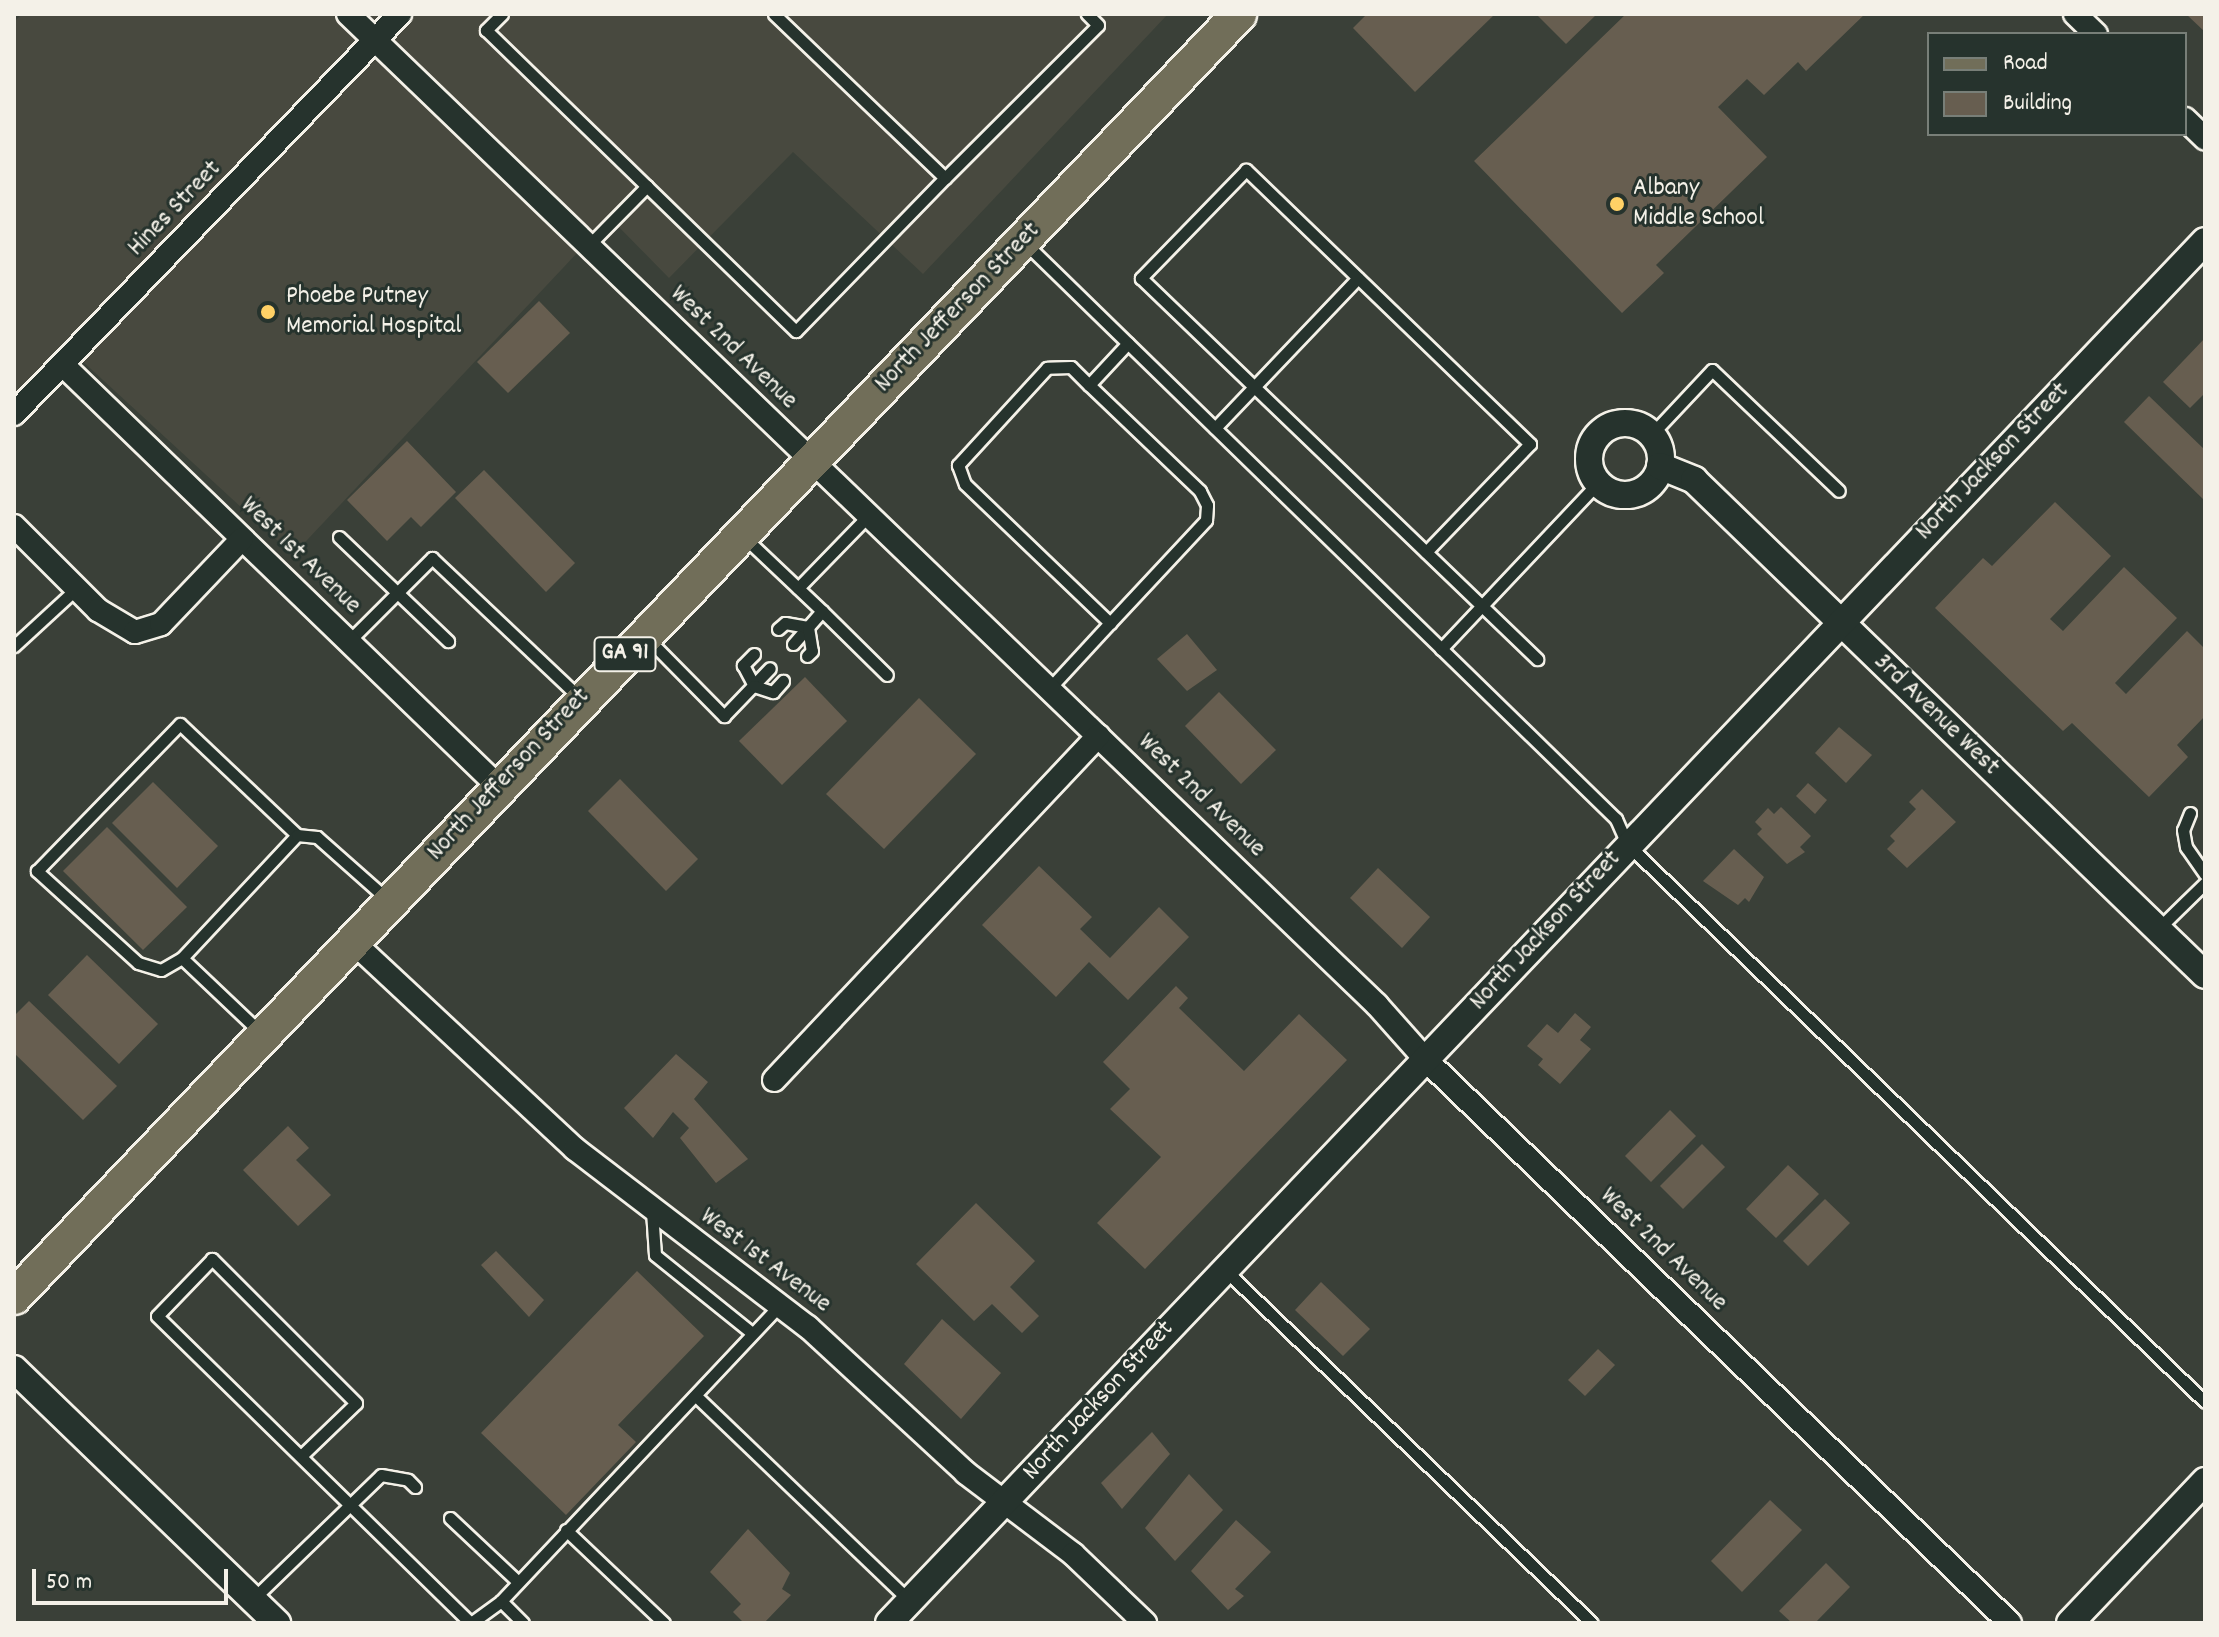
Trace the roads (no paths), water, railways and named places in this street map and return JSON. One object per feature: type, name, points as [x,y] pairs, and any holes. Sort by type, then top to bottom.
[{"type":"main road","name":"North Jefferson Street","points":[[14,1297],[580,698],[1023,241],[1224,19]]},
{"type":"street","name":"West 2nd Avenue","points":[[348,14],[1377,1005],[1426,1060],[2010,1623]]},
{"type":"street","points":[[375,40],[400,14]]},
{"type":"street","points":[[2075,14],[2094,32]]},
{"type":"street","name":"Hines Street","points":[[14,414],[375,40]]},
{"type":"street","points":[[2187,121],[2205,138]]},
{"type":"street","name":"North Jackson Street","points":[[889,1623],[1426,1060],[1627,844],[2205,241]]},
{"type":"street","name":"West 1st Avenue","points":[[63,365],[499,787]]},
{"type":"street","points":[[1629,423],[1651,435],[1660,466],[1649,485],[1629,495],[1598,483],[1589,460],[1590,448],[1605,429],[1629,423]]},
{"type":"street","name":"3rd Avenue West","points":[[1660,466],[1694,480],[2205,975]]},
{"type":"street","points":[[14,526],[98,610],[135,632],[161,624],[242,539]]},
{"type":"street","points":[[774,1080],[1098,736]]},
{"type":"street","name":"West 1st Avenue","points":[[352,941],[542,1120],[652,1211],[779,1306],[1002,1504],[1073,1554],[1145,1623]]},
{"type":"street","points":[[14,1369],[277,1623]]},
{"type":"street","points":[[2070,1623],[2205,1481]]},
{"type":"lane","points":[[502,14],[486,30],[796,331],[1098,25],[1087,14]]},
{"type":"lane","points":[[774,14],[945,178]]},
{"type":"lane","points":[[1426,552],[1530,444],[1246,170],[1141,278],[1537,659]]},
{"type":"lane","points":[[588,246],[647,186]]},
{"type":"lane","points":[[1023,241],[1616,819],[1627,844],[2205,1402]]},
{"type":"lane","points":[[1215,428],[1358,278]]},
{"type":"lane","points":[[1089,385],[1128,343]]},
{"type":"lane","points":[[1049,689],[1206,520],[1207,505],[1200,491],[1071,367],[1047,368],[958,465],[965,484],[1110,623]]},
{"type":"lane","points":[[1651,435],[1712,370],[1839,491]]},
{"type":"lane","points":[[1441,649],[1598,483]]},
{"type":"lane","points":[[798,588],[869,515]]},
{"type":"lane","points":[[741,535],[887,675]]},
{"type":"lane","points":[[339,537],[448,641]]},
{"type":"lane","points":[[347,642],[432,558],[580,698]]},
{"type":"lane","points":[[14,646],[77,588]]},
{"type":"lane","points":[[793,644],[822,611]]},
{"type":"lane","points":[[778,629],[785,623],[808,627]]},
{"type":"lane","points":[[807,656],[812,651],[808,627]]},
{"type":"lane","points":[[644,634],[724,716],[770,668]]},
{"type":"lane","points":[[754,654],[743,665],[754,686],[773,692],[783,681]]},
{"type":"lane","points":[[297,835],[182,958],[161,970],[138,963],[37,871],[180,724],[297,835],[317,837],[389,901]]},
{"type":"lane","points":[[2190,813],[2183,830],[2186,847],[2205,874]]},
{"type":"lane","points":[[2157,929],[2205,883]]},
{"type":"lane","points":[[182,958],[262,1035]]},
{"type":"lane","points":[[652,1211],[655,1255],[752,1333]]},
{"type":"lane","points":[[301,1456],[356,1403],[212,1259],[157,1316],[470,1623],[501,1601],[779,1306]]},
{"type":"lane","points":[[1224,1269],[1592,1623]]},
{"type":"lane","points":[[696,1396],[910,1601]]},
{"type":"lane","points":[[252,1599],[381,1475],[408,1480],[415,1487]]},
{"type":"lane","points":[[450,1518],[517,1581]]},
{"type":"lane","points":[[566,1530],[664,1623]]},
{"type":"lane","points":[[501,1601],[523,1623]]},
{"type":"place","name":"Albany Middle School","points":[[1617,204]]},
{"type":"place","name":"Phoebe Putney Memorial Hospital","points":[[268,312]]}]
